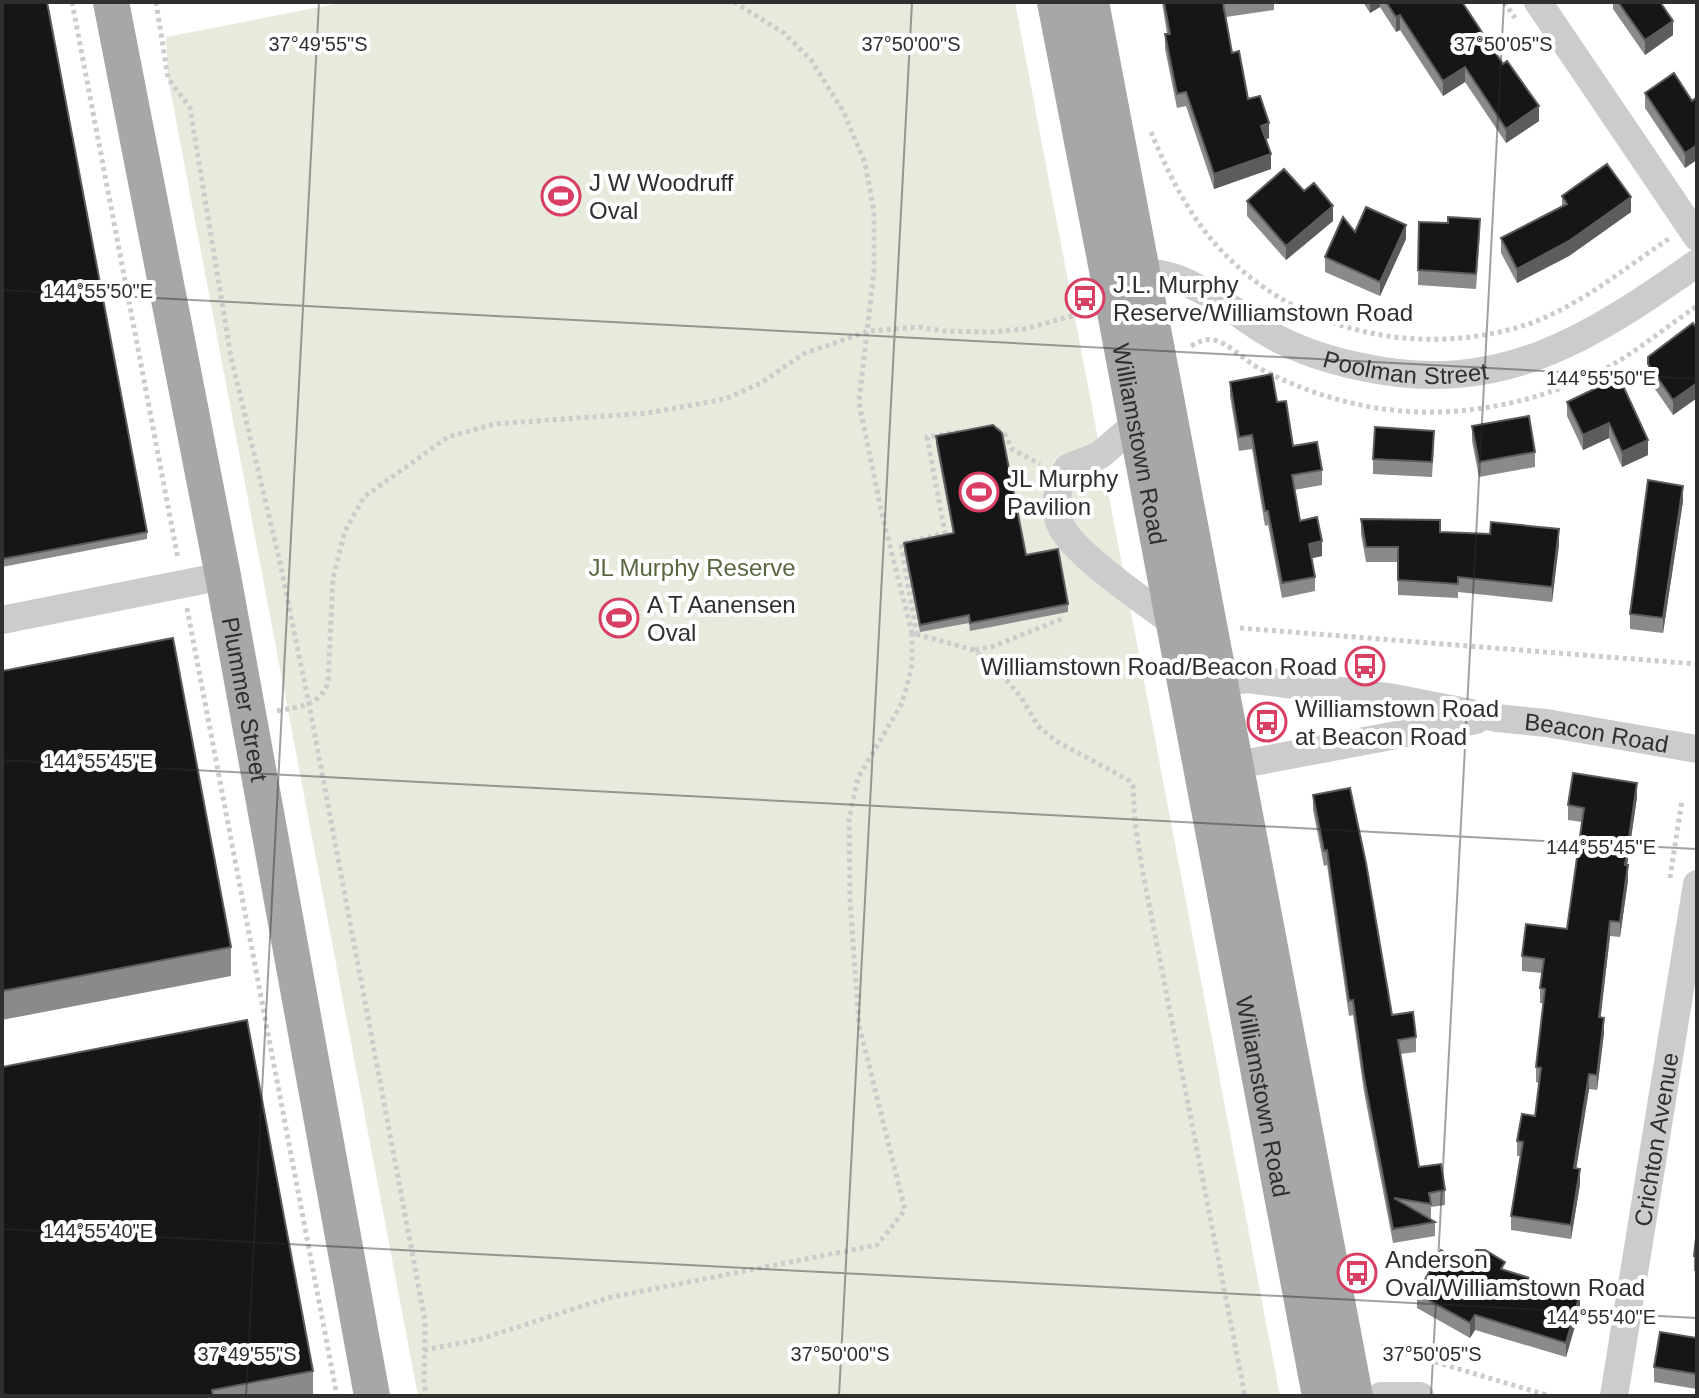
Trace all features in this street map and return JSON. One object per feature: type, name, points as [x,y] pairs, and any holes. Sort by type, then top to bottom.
[{"type":"main road","name":"Plummer Street","points":[[111,2],[223,576],[372,1396]]},
{"type":"main road","name":"Williamstown Road","points":[[1055,2],[1121,285],[1211,633],[1355,1396]]},
{"type":"main road","name":"Williamstown Road","points":[[1091,2],[1135,425],[1320,1396]]},
{"type":"main road","points":[[1221,682],[1197,747],[1237,765]]},
{"type":"street","points":[[1538,2],[1693,231]]},
{"type":"street","name":"Poolman Street","points":[[1121,285],[1156,273],[1185,282],[1269,334],[1329,360],[1404,374],[1434,376],[1473,374],[1546,355],[1583,338],[1697,263]]},
{"type":"street","points":[[1135,425],[1105,451],[1073,464],[1062,476],[1058,509],[1065,533],[1117,581],[1173,623]]},
{"type":"street","points":[[2,620],[223,576]]},
{"type":"street","name":"Beacon Road","points":[[1221,682],[1248,679],[1394,698],[1497,718],[1554,724],[1697,749]]},
{"type":"street","name":"Beacon Road","points":[[1237,765],[1497,718]]},
{"type":"street","name":"Crichton Avenue","points":[[1614,1396],[1697,884]]},
{"type":"street","points":[[1381,1396],[1420,1396]]},
{"type":"path","points":[[72,2],[337,1396]]},
{"type":"path","points":[[156,2],[168,78],[190,108],[231,357],[279,558],[309,704],[425,1321],[426,1396]]},
{"type":"path","points":[[734,2],[798,44],[828,85],[857,139],[868,175],[874,212],[874,271],[859,401],[883,519],[915,634]]},
{"type":"path","points":[[1151,132],[1187,205],[1217,246],[1247,276],[1284,303],[1375,336],[1455,339],[1519,327],[1565,308],[1693,231]]},
{"type":"path","points":[[209,725],[309,704],[322,696],[328,683],[333,578],[345,531],[364,497],[448,437],[494,424],[648,413],[725,399],[761,383],[803,354],[869,331],[919,327],[960,331],[1024,329],[1075,316],[1121,285]]},
{"type":"path","points":[[990,426],[1005,435],[1013,450],[1062,476]]},
{"type":"path","points":[[424,1350],[481,1339],[607,1298],[877,1245],[905,1210],[859,1025],[850,900],[849,819],[858,778],[904,695],[912,665],[915,634],[901,544],[945,533],[927,437],[977,429]]},
{"type":"path","points":[[974,650],[994,646],[1064,618]]},
{"type":"path","points":[[1211,633],[1244,627],[1697,664]]},
{"type":"path","points":[[915,634],[974,650],[998,670],[1021,697],[1038,726],[1056,741],[1130,781],[1133,786],[1142,868],[1245,1396]]},
{"type":"path","points":[[1381,1346],[1550,1396]]},
{"type":"green space","name":"JL Murphy Reserve","points":[[345,2],[1015,2],[1280,1396],[418,1396],[168,78],[166,37]]},
{"type":"building","points":[[2,2],[47,2],[147,532],[2,559]]},
{"type":"building","points":[[1164,2],[1230,2],[1223,3],[1232,53],[1239,51],[1248,99],[1260,96],[1269,123],[1261,126],[1271,154],[1214,174],[1186,92],[1177,94],[1165,34],[1170,34]]},
{"type":"building","points":[[1386,2],[1462,2],[1503,64],[1507,61],[1539,106],[1506,129],[1465,67],[1443,81],[1400,15],[1396,17]]},
{"type":"building","points":[[1618,2],[1660,2],[1673,21],[1645,40]]},
{"type":"building","points":[[1674,73],[1692,101],[1697,97],[1697,145],[1685,153],[1645,93]]},
{"type":"building","points":[[1607,164],[1631,197],[1569,241],[1517,269],[1501,238],[1567,204],[1562,196]]},
{"type":"building","points":[[1284,169],[1304,191],[1314,183],[1333,206],[1286,246],[1247,201]]},
{"type":"building","points":[[1366,207],[1406,225],[1380,282],[1325,257],[1343,217],[1355,232]]},
{"type":"building","points":[[1448,217],[1480,219],[1476,274],[1418,270],[1419,222],[1448,223]]},
{"type":"building","points":[[1693,323],[1697,329],[1697,383],[1673,400],[1648,364],[1648,357]]},
{"type":"building","points":[[1272,374],[1277,402],[1286,401],[1293,446],[1317,442],[1322,470],[1292,475],[1300,521],[1317,517],[1322,541],[1309,544],[1315,577],[1282,583],[1252,435],[1239,437],[1230,382]]},
{"type":"building","points":[[1619,377],[1648,440],[1622,452],[1609,423],[1583,435],[1567,402]]},
{"type":"building","points":[[1529,416],[1535,452],[1479,462],[1472,426]]},
{"type":"building","name":"JL Murphy Pavilion","points":[[993,425],[1002,433],[1026,555],[1058,549],[1068,604],[970,623],[969,615],[920,625],[904,543],[954,533],[936,436]]},
{"type":"building","points":[[1375,427],[1434,431],[1432,462],[1373,459]]},
{"type":"building","points":[[1648,480],[1683,486],[1663,618],[1630,614]]},
{"type":"building","points":[[1361,519],[1440,520],[1440,532],[1490,534],[1491,522],[1559,529],[1552,587],[1458,577],[1458,584],[1398,580],[1398,547],[1366,547]]},
{"type":"building","points":[[173,638],[231,947],[2,991],[2,671]]},
{"type":"building","points":[[1573,773],[1637,783],[1620,922],[1610,921],[1599,1017],[1604,1018],[1597,1075],[1589,1074],[1574,1168],[1580,1169],[1571,1225],[1511,1216],[1523,1142],[1517,1141],[1522,1114],[1535,1116],[1541,1068],[1536,1067],[1545,989],[1540,988],[1544,959],[1522,956],[1526,924],[1567,929],[1584,808],[1568,805]]},
{"type":"building","points":[[1350,788],[1392,1015],[1413,1012],[1416,1037],[1398,1040],[1419,1167],[1441,1164],[1445,1190],[1429,1193],[1431,1204],[1394,1198],[1435,1222],[1393,1229],[1364,1077],[1353,1000],[1349,1001],[1327,850],[1324,851],[1313,795]]},
{"type":"building","points":[[247,1020],[313,1371],[212,1390],[213,1396],[2,1396],[2,1067]]},
{"type":"building","points":[[1697,1229],[1697,1256],[1694,1256]]},
{"type":"building","points":[[1441,1250],[1468,1265],[1476,1250],[1485,1250],[1505,1262],[1501,1269],[1580,1294],[1566,1343],[1475,1315],[1470,1323],[1417,1294]]},
{"type":"building","points":[[1660,1332],[1697,1338],[1697,1374],[1654,1367]]},
{"type":"place","name":"J W Woodruff Oval","points":[[561,196]]},
{"type":"place","name":"J.L. Murphy Reserve/Williamstown Road","points":[[1085,298]]},
{"type":"place","name":"JL Murphy Pavilion","points":[[979,492]]},
{"type":"place","name":"A T Aanensen Oval","points":[[619,618]]},
{"type":"place","name":"Williamstown Road/Beacon Road","points":[[1365,666]]},
{"type":"place","name":"Williamstown Road at Beacon Road","points":[[1267,722]]},
{"type":"place","name":"Anderson Oval/Williamstown Road","points":[[1357,1273]]}]
